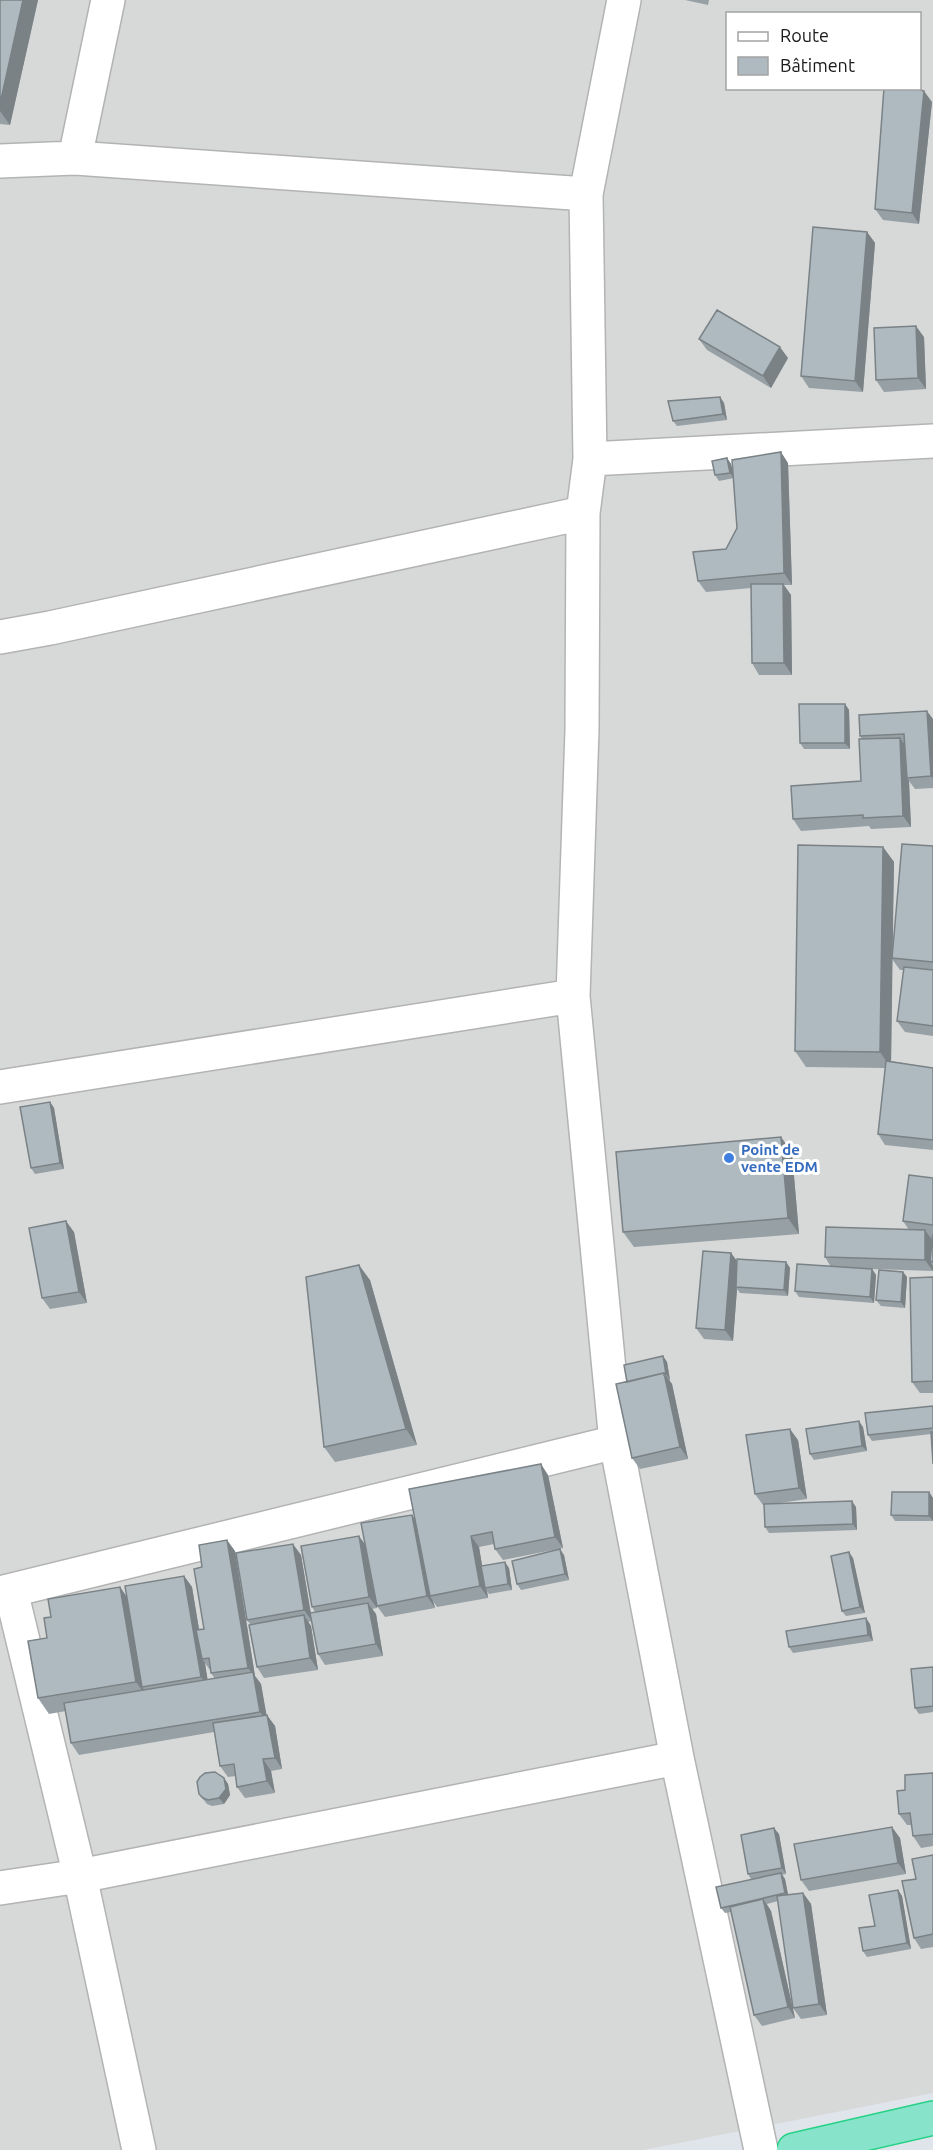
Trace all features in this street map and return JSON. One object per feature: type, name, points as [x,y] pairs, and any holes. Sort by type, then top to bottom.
[{"type":"highway","points":[[794,2150],[933,2118]]},
{"type":"street","points":[[75,158],[108,0]]},
{"type":"street","points":[[624,0],[586,194],[590,459],[583,513],[582,730],[573,996],[616,1442],[677,1758],[762,2150]]},
{"type":"street","points":[[0,161],[75,158],[586,194]]},
{"type":"street","points":[[590,459],[933,441]]},
{"type":"street","points":[[0,636],[62,626],[583,513]]},
{"type":"street","points":[[0,1087],[573,996]]},
{"type":"street","points":[[139,2150],[80,1876],[5,1592],[616,1442]]},
{"type":"street","points":[[0,1888],[80,1876],[677,1758]]},
{"type":"shaded area","points":[[0,0],[933,0],[933,2093],[644,2150],[0,2150]]},
{"type":"building","points":[[0,0],[23,0],[0,104]]},
{"type":"building","points":[[884,90],[924,91],[912,213],[875,209]]},
{"type":"building","points":[[813,227],[867,232],[855,381],[801,376]]},
{"type":"building","points":[[717,310],[780,347],[763,376],[699,339]]},
{"type":"building","points":[[916,326],[918,378],[876,380],[874,328]]},
{"type":"building","points":[[720,397],[723,414],[673,421],[668,401]]},
{"type":"building","points":[[781,452],[784,573],[698,581],[693,552],[726,549],[737,528],[732,460]]},
{"type":"building","points":[[727,458],[730,473],[715,475],[712,461]]},
{"type":"building","points":[[751,584],[783,584],[784,663],[752,663]]},
{"type":"building","points":[[799,704],[845,704],[845,743],[800,743]]},
{"type":"building","points":[[927,711],[931,776],[907,778],[904,734],[860,736],[859,715]]},
{"type":"building","points":[[900,738],[903,816],[863,818],[863,815],[793,819],[791,786],[861,781],[859,739]]},
{"type":"building","points":[[902,844],[933,846],[933,962],[892,958]]},
{"type":"building","points":[[798,845],[883,847],[880,1052],[795,1051]]},
{"type":"building","points":[[904,967],[933,970],[933,1026],[897,1021]]},
{"type":"building","points":[[886,1061],[933,1068],[933,1140],[878,1134]]},
{"type":"building","points":[[50,1102],[60,1163],[31,1168],[20,1107]]},
{"type":"building","points":[[781,1137],[788,1218],[623,1232],[616,1152]]},
{"type":"building","points":[[909,1175],[933,1178],[933,1225],[903,1221]]},
{"type":"building","points":[[66,1221],[79,1292],[42,1298],[29,1228]]},
{"type":"building","points":[[826,1227],[925,1230],[925,1260],[825,1257]]},
{"type":"building","points":[[933,1234],[933,1262],[930,1261]]},
{"type":"building","points":[[703,1251],[731,1253],[725,1330],[696,1328]]},
{"type":"building","points":[[737,1259],[786,1262],[784,1290],[736,1287]]},
{"type":"building","points":[[797,1264],[872,1269],[870,1297],[795,1291]]},
{"type":"building","points":[[359,1265],[406,1429],[324,1447],[306,1277]]},
{"type":"building","points":[[879,1270],[903,1272],[901,1302],[876,1300]]},
{"type":"building","points":[[933,1277],[933,1381],[912,1382],[910,1278]]},
{"type":"building","points":[[663,1356],[666,1374],[627,1382],[624,1365]]},
{"type":"building","points":[[664,1373],[680,1447],[632,1458],[616,1384]]},
{"type":"building","points":[[933,1406],[933,1428],[868,1435],[865,1413]]},
{"type":"building","points":[[859,1421],[862,1446],[810,1454],[806,1429]]},
{"type":"building","points":[[790,1429],[799,1488],[755,1494],[746,1435]]},
{"type":"building","points":[[931,1432],[933,1432],[933,1464]]},
{"type":"building","points":[[541,1464],[555,1537],[495,1549],[492,1532],[471,1536],[480,1586],[430,1596],[409,1489]]},
{"type":"building","points":[[892,1492],[929,1492],[929,1516],[891,1515]]},
{"type":"building","points":[[852,1501],[853,1524],[765,1527],[764,1504]]},
{"type":"building","points":[[412,1515],[427,1596],[377,1606],[361,1523]]},
{"type":"building","points":[[359,1536],[369,1597],[312,1607],[301,1546]]},
{"type":"building","points":[[227,1540],[248,1668],[211,1673],[209,1658],[202,1659],[196,1630],[204,1629],[194,1569],[202,1567],[199,1545]]},
{"type":"building","points":[[293,1544],[304,1610],[247,1620],[236,1553]]},
{"type":"building","points":[[560,1549],[565,1574],[517,1584],[512,1561]]},
{"type":"building","points":[[849,1552],[860,1607],[842,1611],[831,1556]]},
{"type":"building","points":[[505,1562],[508,1584],[485,1588],[481,1566]]},
{"type":"building","points":[[184,1576],[201,1677],[142,1687],[125,1586]]},
{"type":"building","points":[[120,1587],[136,1682],[38,1698],[28,1641],[47,1638],[44,1618],[51,1617],[48,1599]]},
{"type":"building","points":[[368,1603],[376,1644],[318,1654],[310,1613]]},
{"type":"building","points":[[304,1615],[310,1658],[257,1667],[249,1625]]},
{"type":"building","points":[[866,1618],[868,1635],[789,1647],[786,1631]]},
{"type":"building","points":[[933,1667],[933,1706],[915,1708],[911,1669]]},
{"type":"building","points":[[253,1672],[260,1712],[71,1743],[64,1703]]},
{"type":"building","points":[[267,1715],[275,1758],[263,1759],[267,1781],[237,1787],[234,1764],[220,1766],[213,1723]]},
{"type":"building","points":[[215,1772],[224,1778],[226,1789],[219,1798],[208,1800],[199,1794],[197,1782],[205,1773]]},
{"type":"building","points":[[933,1773],[933,1834],[913,1836],[910,1813],[899,1814],[897,1791],[905,1790],[905,1775]]},
{"type":"building","points":[[892,1827],[898,1863],[801,1880],[794,1844]]},
{"type":"building","points":[[774,1828],[782,1868],[748,1874],[741,1835]]},
{"type":"building","points":[[933,1855],[933,1934],[914,1938],[902,1881],[916,1879],[912,1859]]},
{"type":"building","points":[[781,1873],[785,1893],[721,1908],[716,1887]]},
{"type":"building","points":[[898,1890],[907,1943],[863,1951],[859,1928],[875,1926],[869,1895]]},
{"type":"building","points":[[803,1893],[819,2004],[793,2008],[777,1896]]},
{"type":"building","points":[[763,1899],[788,2007],[754,2015],[730,1907]]},
{"type":"place","name":"Point de vente EDM","points":[[729,1158]]}]
